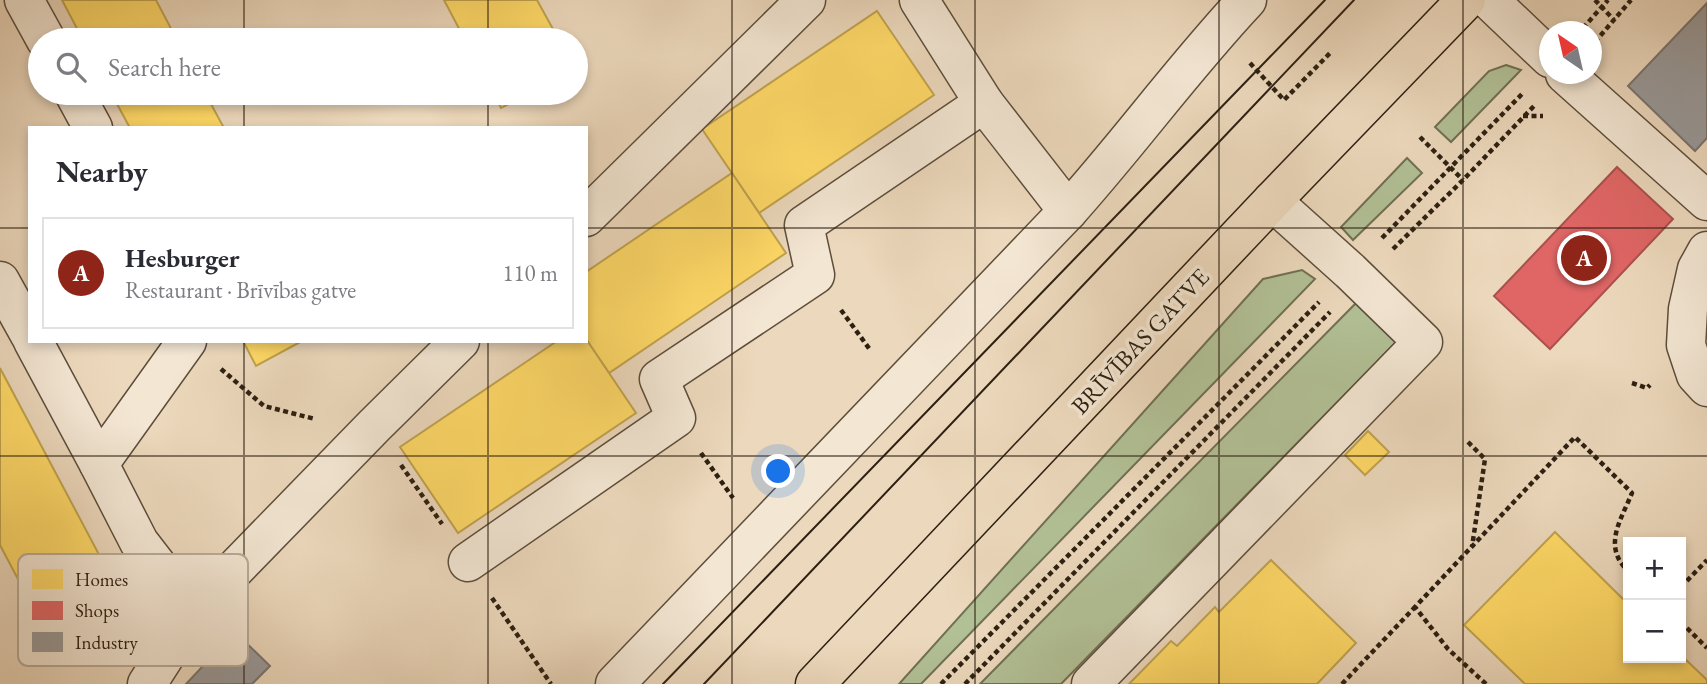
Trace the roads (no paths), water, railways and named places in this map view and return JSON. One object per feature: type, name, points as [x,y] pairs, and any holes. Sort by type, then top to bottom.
[{"type":"highway","name":"BRĪVĪBAS GATVE","points":[[815,684],[1466,0]]},
{"type":"street","points":[[24,0],[39,28]]},
{"type":"street","points":[[588,214],[806,0]]},
{"type":"street","points":[[919,0],[984,103],[1068,211]]},
{"type":"street","points":[[615,684],[1068,211],[1247,0]]},
{"type":"street","points":[[1489,0],[1539,49]]},
{"type":"street","points":[[1577,84],[1707,201]]},
{"type":"street","points":[[468,562],[677,418],[659,380],[815,275],[804,225],[984,103]]},
{"type":"street","points":[[81,105],[92,126]]},
{"type":"street","points":[[1091,684],[1423,342],[1272,201]]},
{"type":"street","points":[[1707,251],[1697,269],[1688,309],[1686,345],[1696,375],[1707,387]]},
{"type":"street","points":[[0,281],[28,331]]},
{"type":"street","points":[[34,343],[139,542],[148,554]]},
{"type":"street","points":[[99,464],[186,343]]},
{"type":"street","points":[[248,555],[458,343]]},
{"type":"street","points":[[147,684],[158,666]]},
{"type":"tram line","points":[[663,684],[1325,0]]},
{"type":"tram line","points":[[704,684],[1354,0]]},
{"type":"place","name":"Hesburger","points":[[1584,258]]}]
